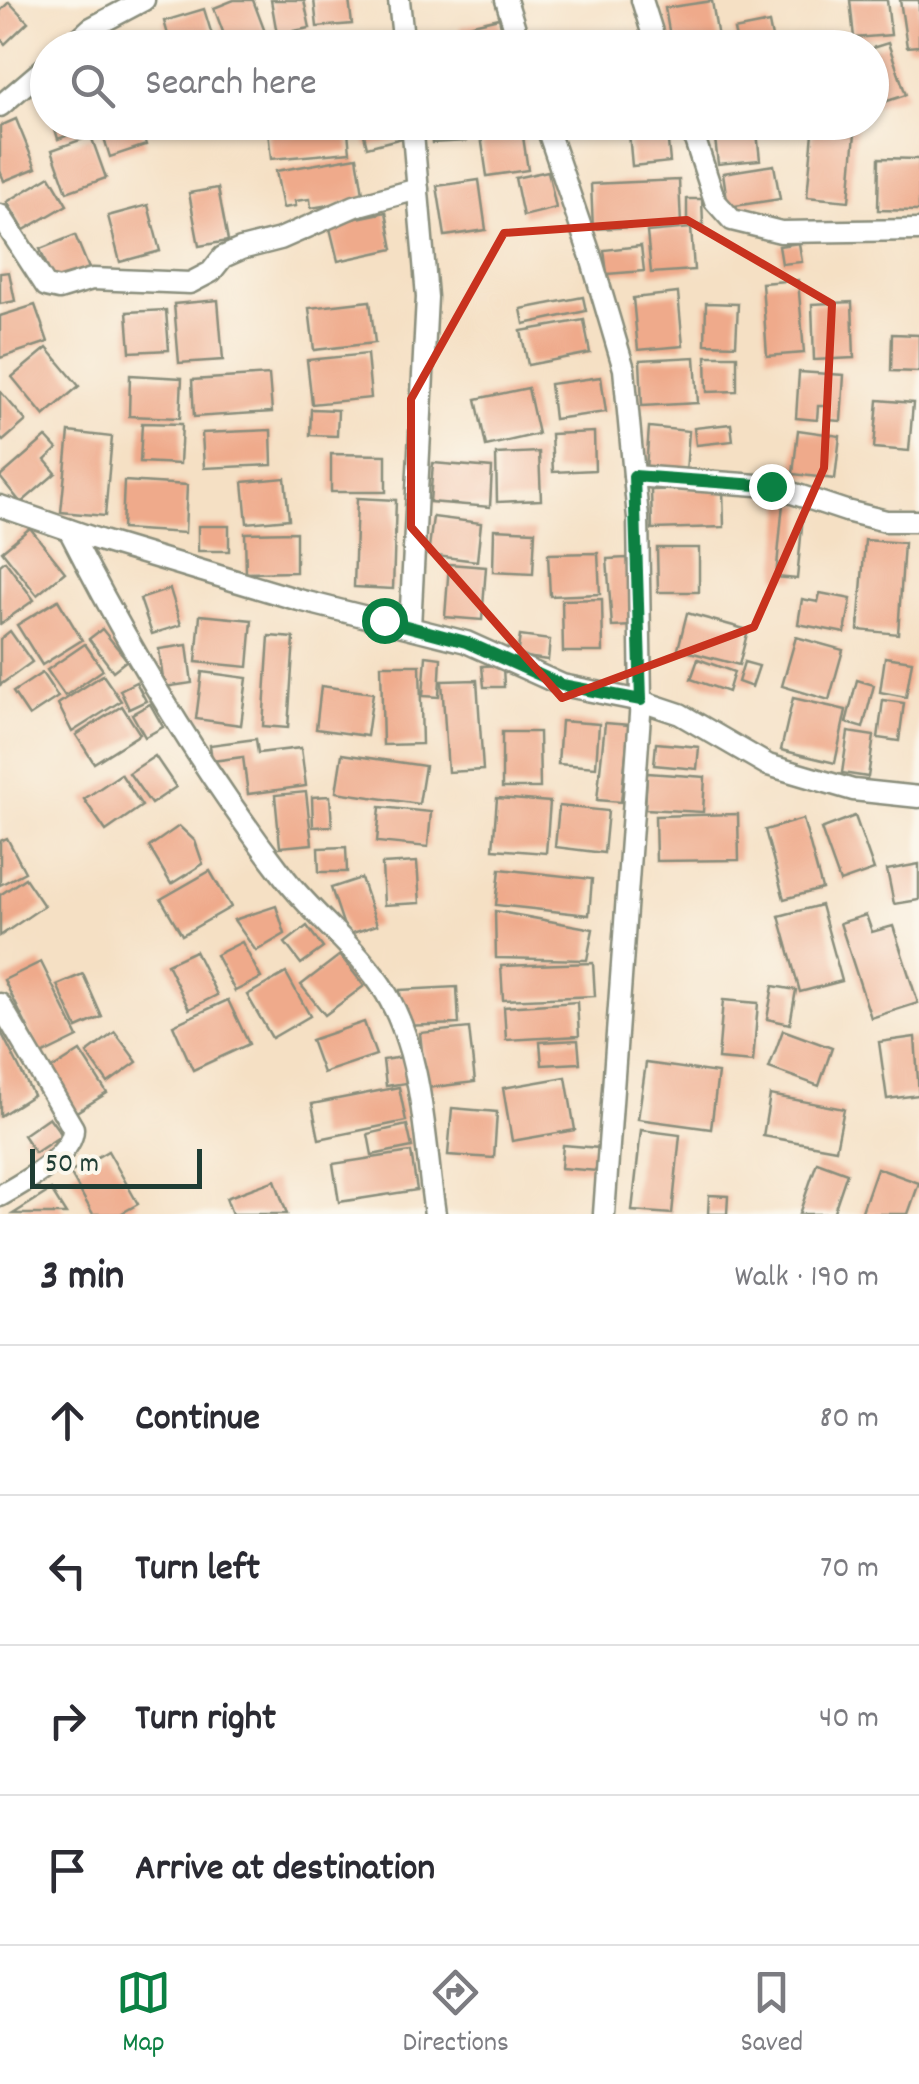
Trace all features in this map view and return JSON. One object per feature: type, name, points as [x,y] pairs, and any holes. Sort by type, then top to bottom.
[{"type":"street","points":[[89,30],[144,0]]},
{"type":"street","points":[[400,0],[402,30]]},
{"type":"street","points":[[506,0],[515,30]]},
{"type":"street","points":[[642,0],[652,30]]},
{"type":"street","points":[[0,106],[30,80]]},
{"type":"street","points":[[410,627],[428,297],[414,140]]},
{"type":"street","points":[[551,140],[624,369],[634,476],[641,700],[604,1214]]},
{"type":"street","points":[[696,140],[715,201],[732,220],[780,232],[919,230]]},
{"type":"street","points":[[0,216],[46,286],[59,289],[92,279],[190,283],[211,272],[223,257],[241,249],[280,240],[355,206],[418,189]]},
{"type":"street","points":[[634,476],[771,486],[873,518],[919,520]]},
{"type":"street","points":[[0,506],[299,600],[466,642],[562,685],[641,700],[680,714],[768,765],[854,790],[919,797]]},
{"type":"street","points":[[69,530],[120,631],[194,750],[287,880],[386,992],[413,1059],[434,1214]]},
{"type":"street","points":[[0,1004],[73,1128],[74,1136],[71,1144],[37,1174],[0,1196]]},
{"type":"highlighted area","points":[[687,220],[832,304],[824,468],[754,627],[562,698],[411,527],[411,399],[504,233]]},
{"type":"building","points":[[234,0],[253,0],[264,30],[222,30],[214,8]]},
{"type":"building","points":[[271,0],[304,0],[310,28],[276,30]]},
{"type":"building","points":[[314,0],[349,0],[352,24],[317,27]]},
{"type":"building","points":[[850,0],[887,0],[891,35],[889,30],[853,30]]},
{"type":"building","points":[[900,0],[919,0],[919,46],[907,47]]},
{"type":"building","points":[[712,1],[717,30],[669,30],[665,8]]},
{"type":"building","points":[[9,2],[28,22],[5,44],[0,38],[0,11]]},
{"type":"building","points":[[204,9],[210,30],[167,30],[164,21]]},
{"type":"building","points":[[499,18],[502,30],[461,30],[460,27]]},
{"type":"building","points":[[769,23],[770,30],[734,30]]},
{"type":"building","points":[[889,46],[906,95],[889,100]]},
{"type":"building","points":[[16,119],[36,168],[4,181],[0,171],[0,126]]},
{"type":"building","points":[[80,140],[92,140],[106,178],[67,192],[52,150]]},
{"type":"building","points":[[105,140],[144,140],[146,145],[110,157]]},
{"type":"building","points":[[269,140],[349,140],[350,152],[271,159]]},
{"type":"building","points":[[365,140],[394,140],[367,147]]},
{"type":"building","points":[[432,140],[466,140],[466,141]]},
{"type":"building","points":[[482,140],[524,140],[528,170],[487,176]]},
{"type":"building","points":[[630,140],[668,140],[670,162],[632,166]]},
{"type":"building","points":[[715,140],[758,140],[760,160],[718,164]]},
{"type":"building","points":[[812,140],[854,140],[849,201],[807,197]]},
{"type":"building","points":[[357,157],[364,199],[311,208],[310,199],[283,208],[276,171]]},
{"type":"building","points":[[879,158],[919,159],[919,211],[878,210]]},
{"type":"building","points":[[774,165],[780,199],[728,207],[723,173]]},
{"type":"building","points":[[548,171],[556,208],[523,216],[515,178]]},
{"type":"building","points":[[50,176],[67,205],[24,230],[7,202]]},
{"type":"building","points":[[479,180],[486,230],[445,236],[437,186]]},
{"type":"building","points":[[679,180],[681,225],[593,229],[591,184]]},
{"type":"building","points":[[218,188],[228,241],[199,246],[189,193]]},
{"type":"building","points":[[687,199],[702,199],[703,225],[687,225]]},
{"type":"building","points":[[148,205],[160,251],[120,262],[108,216]]},
{"type":"building","points":[[386,212],[393,249],[338,261],[329,224]]},
{"type":"building","points":[[691,228],[694,270],[651,273],[647,232]]},
{"type":"building","points":[[75,235],[90,271],[55,286],[40,249]]},
{"type":"building","points":[[799,243],[802,262],[782,264],[779,246]]},
{"type":"building","points":[[641,246],[644,271],[607,274],[604,250]]},
{"type":"building","points":[[9,272],[15,301],[0,304],[0,273]]},
{"type":"building","points":[[798,280],[804,353],[767,356],[762,283]]},
{"type":"building","points":[[678,293],[683,346],[638,350],[633,298]]},
{"type":"building","points":[[583,297],[586,311],[524,324],[521,309]]},
{"type":"building","points":[[218,300],[223,360],[179,363],[174,304]]},
{"type":"building","points":[[370,301],[375,343],[314,350],[309,308]]},
{"type":"building","points":[[852,302],[854,358],[814,360],[812,304]]},
{"type":"building","points":[[706,303],[738,304],[736,345],[705,344]]},
{"type":"building","points":[[35,305],[48,342],[0,358],[0,316]]},
{"type":"building","points":[[166,310],[169,350],[130,352],[127,312]]},
{"type":"building","points":[[584,320],[590,353],[528,365],[521,331]]},
{"type":"building","points":[[892,334],[919,335],[919,372],[891,371]]},
{"type":"building","points":[[47,348],[79,386],[44,416],[12,377]]},
{"type":"building","points":[[367,354],[371,398],[312,404],[307,360]]},
{"type":"building","points":[[706,356],[737,356],[737,391],[707,392]]},
{"type":"building","points":[[695,357],[698,403],[642,406],[640,360]]},
{"type":"building","points":[[799,372],[844,375],[841,421],[828,420],[829,406],[818,406],[817,420],[796,418]]},
{"type":"building","points":[[130,375],[182,378],[180,418],[129,416]]},
{"type":"building","points":[[269,375],[272,412],[194,417],[192,380]]},
{"type":"building","points":[[601,377],[606,412],[554,419],[550,384]]},
{"type":"building","points":[[528,388],[538,434],[486,446],[476,399]]},
{"type":"building","points":[[0,391],[26,421],[3,441],[0,438]]},
{"type":"building","points":[[878,400],[913,403],[909,451],[874,448]]},
{"type":"building","points":[[311,409],[338,410],[337,436],[310,435]]},
{"type":"building","points":[[142,423],[182,424],[180,464],[140,462]]},
{"type":"building","points":[[731,424],[733,441],[696,445],[694,428]]},
{"type":"building","points":[[649,427],[689,431],[686,473],[646,469]]},
{"type":"building","points":[[271,430],[272,465],[204,468],[202,433]]},
{"type":"building","points":[[798,430],[840,436],[835,479],[793,474]]},
{"type":"building","points":[[69,432],[112,437],[105,516],[61,512]]},
{"type":"building","points":[[594,432],[595,470],[553,472],[551,434]]},
{"type":"building","points":[[46,437],[57,449],[45,460],[56,473],[21,503],[0,477]]},
{"type":"building","points":[[539,452],[541,500],[497,502],[496,454]]},
{"type":"building","points":[[331,454],[386,455],[386,492],[331,492]]},
{"type":"building","points":[[433,463],[492,468],[490,507],[430,502]]},
{"type":"building","points":[[285,478],[289,519],[247,523],[243,482]]},
{"type":"building","points":[[124,481],[187,485],[185,533],[122,529]]},
{"type":"building","points":[[723,488],[724,527],[652,529],[651,490]]},
{"type":"building","points":[[357,498],[396,500],[393,589],[354,587]]},
{"type":"building","points":[[783,503],[804,505],[797,579],[776,577]]},
{"type":"building","points":[[433,517],[481,523],[477,561],[428,555]]},
{"type":"building","points":[[198,526],[229,526],[229,551],[198,551]]},
{"type":"building","points":[[30,528],[65,572],[37,595],[2,551]]},
{"type":"building","points":[[494,529],[535,531],[533,574],[493,572]]},
{"type":"building","points":[[296,532],[296,572],[246,573],[245,533]]},
{"type":"building","points":[[865,540],[904,543],[898,634],[858,630]]},
{"type":"building","points":[[657,548],[699,548],[699,592],[658,592]]},
{"type":"building","points":[[598,553],[600,594],[550,596],[548,554]]},
{"type":"building","points":[[628,558],[633,626],[612,627],[607,559]]},
{"type":"building","points":[[5,561],[34,600],[0,624],[0,565]]},
{"type":"building","points":[[449,564],[486,567],[482,620],[445,617]]},
{"type":"building","points":[[170,589],[181,625],[152,634],[140,599]]},
{"type":"building","points":[[820,593],[851,599],[845,633],[798,624],[802,599],[818,602]]},
{"type":"building","points":[[602,599],[603,652],[563,652],[562,600]]},
{"type":"building","points":[[58,600],[82,640],[42,665],[17,625]]},
{"type":"building","points":[[687,613],[748,630],[739,665],[678,649]]},
{"type":"building","points":[[200,615],[252,620],[248,667],[196,662]]},
{"type":"building","points":[[102,629],[127,660],[113,671],[89,639]]},
{"type":"building","points":[[10,631],[32,662],[0,685],[0,639]]},
{"type":"building","points":[[269,636],[294,638],[288,728],[263,726]]},
{"type":"building","points":[[520,636],[550,640],[548,660],[517,656]]},
{"type":"building","points":[[796,637],[843,650],[829,700],[782,686]]},
{"type":"building","points":[[85,644],[103,670],[65,696],[47,670]]},
{"type":"building","points":[[187,645],[192,683],[164,687],[159,649]]},
{"type":"building","points":[[426,656],[441,658],[439,697],[423,696]]},
{"type":"building","points":[[885,657],[912,661],[906,697],[880,692]]},
{"type":"building","points":[[698,659],[734,672],[728,692],[691,679]]},
{"type":"building","points":[[744,662],[759,666],[752,687],[738,682]]},
{"type":"building","points":[[381,665],[420,665],[422,744],[383,745]]},
{"type":"building","points":[[503,665],[504,687],[484,687],[482,666]]},
{"type":"building","points":[[202,672],[247,678],[241,725],[196,719]]},
{"type":"building","points":[[42,673],[58,697],[29,716],[13,692]]},
{"type":"building","points":[[103,675],[121,701],[72,732],[58,704]]},
{"type":"building","points":[[477,680],[483,770],[448,772],[442,681]]},
{"type":"building","points":[[857,680],[874,685],[863,728],[846,723]]},
{"type":"building","points":[[136,682],[146,701],[129,709],[120,690]]},
{"type":"building","points":[[321,686],[373,693],[367,736],[316,729]]},
{"type":"building","points":[[793,698],[846,710],[835,763],[781,750]]},
{"type":"building","points":[[883,700],[904,703],[899,741],[878,738]]},
{"type":"building","points":[[150,704],[163,727],[145,737],[132,714]]},
{"type":"building","points":[[122,706],[140,734],[94,763],[76,735]]},
{"type":"building","points":[[561,721],[599,724],[596,767],[558,764]]},
{"type":"building","points":[[605,723],[629,725],[621,802],[597,800]]},
{"type":"building","points":[[502,732],[539,732],[540,788],[502,788]]},
{"type":"building","points":[[848,732],[874,736],[868,777],[842,773]]},
{"type":"building","points":[[256,739],[258,753],[301,748],[306,786],[248,794],[243,757],[212,761],[210,745]]},
{"type":"building","points":[[656,743],[699,747],[697,769],[654,765]]},
{"type":"building","points":[[342,754],[425,766],[419,804],[336,792]]},
{"type":"building","points":[[155,756],[176,787],[151,804],[129,773]]},
{"type":"building","points":[[647,773],[705,777],[703,812],[645,809]]},
{"type":"building","points":[[121,774],[142,806],[106,831],[84,799]]},
{"type":"building","points":[[306,792],[312,844],[280,847],[275,795]]},
{"type":"building","points":[[330,796],[332,826],[313,827],[312,797]]},
{"type":"building","points":[[497,798],[550,802],[546,853],[493,849]]},
{"type":"building","points":[[559,806],[608,811],[604,853],[555,847]]},
{"type":"building","points":[[380,807],[431,812],[428,847],[377,842]]},
{"type":"building","points":[[738,814],[739,860],[656,861],[655,816]]},
{"type":"building","points":[[855,816],[874,870],[840,882],[821,829]]},
{"type":"building","points":[[803,819],[822,889],[784,899],[765,830]]},
{"type":"building","points":[[179,826],[195,841],[203,864],[171,884],[149,847]]},
{"type":"building","points":[[7,838],[25,872],[0,885],[0,841]]},
{"type":"building","points":[[346,847],[347,872],[319,872],[318,848]]},
{"type":"building","points":[[417,862],[420,903],[384,905],[382,864]]},
{"type":"building","points":[[919,864],[919,900],[894,904],[887,870]]},
{"type":"building","points":[[500,869],[592,879],[589,915],[496,905]]},
{"type":"building","points":[[210,871],[231,907],[182,935],[161,899]]},
{"type":"building","points":[[25,878],[44,906],[0,936],[0,895]]},
{"type":"building","points":[[361,878],[377,925],[347,935],[331,888]]},
{"type":"building","points":[[821,905],[842,981],[800,992],[779,916]]},
{"type":"building","points":[[276,906],[285,934],[256,951],[234,920]]},
{"type":"building","points":[[495,911],[593,929],[587,960],[496,958]]},
{"type":"building","points":[[866,915],[872,932],[893,926],[918,1003],[871,1018],[840,923]]},
{"type":"building","points":[[307,926],[323,948],[301,964],[285,943]]},
{"type":"building","points":[[242,942],[261,978],[235,991],[216,955]]},
{"type":"building","points":[[195,951],[217,995],[189,1009],[167,964]]},
{"type":"building","points":[[340,955],[364,986],[325,1015],[301,985]]},
{"type":"building","points":[[41,962],[78,1037],[41,1055],[4,980]]},
{"type":"building","points":[[593,963],[595,996],[503,1000],[501,966]]},
{"type":"building","points":[[286,973],[310,1016],[272,1038],[247,995]]},
{"type":"building","points":[[83,974],[102,1017],[77,1028],[57,985]]},
{"type":"building","points":[[773,986],[796,990],[790,1024],[767,1019]]},
{"type":"building","points":[[457,987],[459,1024],[401,1026],[400,990]]},
{"type":"building","points":[[228,1000],[249,1044],[193,1070],[173,1025]]},
{"type":"building","points":[[723,1000],[758,1003],[753,1062],[718,1059]]},
{"type":"building","points":[[577,1002],[579,1036],[506,1040],[504,1007]]},
{"type":"building","points":[[364,1022],[376,1055],[323,1073],[311,1040]]},
{"type":"building","points":[[469,1028],[475,1082],[426,1088],[420,1033]]},
{"type":"building","points":[[0,1030],[33,1095],[0,1116]]},
{"type":"building","points":[[783,1030],[832,1048],[819,1086],[769,1068]]},
{"type":"building","points":[[115,1032],[137,1062],[108,1083],[87,1053]]},
{"type":"building","points":[[915,1037],[919,1095],[887,1099],[879,1042]]},
{"type":"building","points":[[578,1040],[580,1063],[542,1065],[540,1042]]},
{"type":"building","points":[[80,1051],[107,1093],[73,1114],[47,1072]]},
{"type":"building","points":[[403,1057],[406,1083],[386,1086],[383,1060]]},
{"type":"building","points":[[646,1063],[718,1073],[711,1129],[638,1119]]},
{"type":"building","points":[[566,1077],[575,1130],[512,1141],[503,1088]]},
{"type":"building","points":[[399,1087],[406,1121],[319,1139],[312,1104]]},
{"type":"building","points":[[770,1095],[844,1109],[836,1149],[763,1136]]},
{"type":"building","points":[[452,1108],[497,1112],[494,1158],[448,1155]]},
{"type":"building","points":[[49,1117],[62,1135],[35,1153],[23,1135]]},
{"type":"building","points":[[407,1125],[412,1147],[372,1155],[368,1134]]},
{"type":"building","points":[[641,1130],[680,1135],[672,1214],[632,1211]]},
{"type":"building","points":[[563,1145],[599,1148],[597,1171],[561,1168]]},
{"type":"building","points":[[108,1151],[138,1204],[120,1214],[93,1214],[70,1173]]},
{"type":"building","points":[[411,1152],[417,1190],[339,1202],[333,1164]]},
{"type":"building","points":[[817,1162],[847,1173],[833,1214],[799,1214]]},
{"type":"building","points":[[877,1168],[919,1183],[908,1214],[861,1214]]},
{"type":"building","points":[[275,1180],[287,1214],[232,1214],[226,1198]]},
{"type":"building","points":[[51,1190],[66,1214],[13,1214]]},
{"type":"building","points":[[709,1195],[728,1196],[727,1214],[708,1214]]},
{"type":"route","points":[[384,620],[466,642],[562,685],[641,700],[634,476],[771,486]]}]
